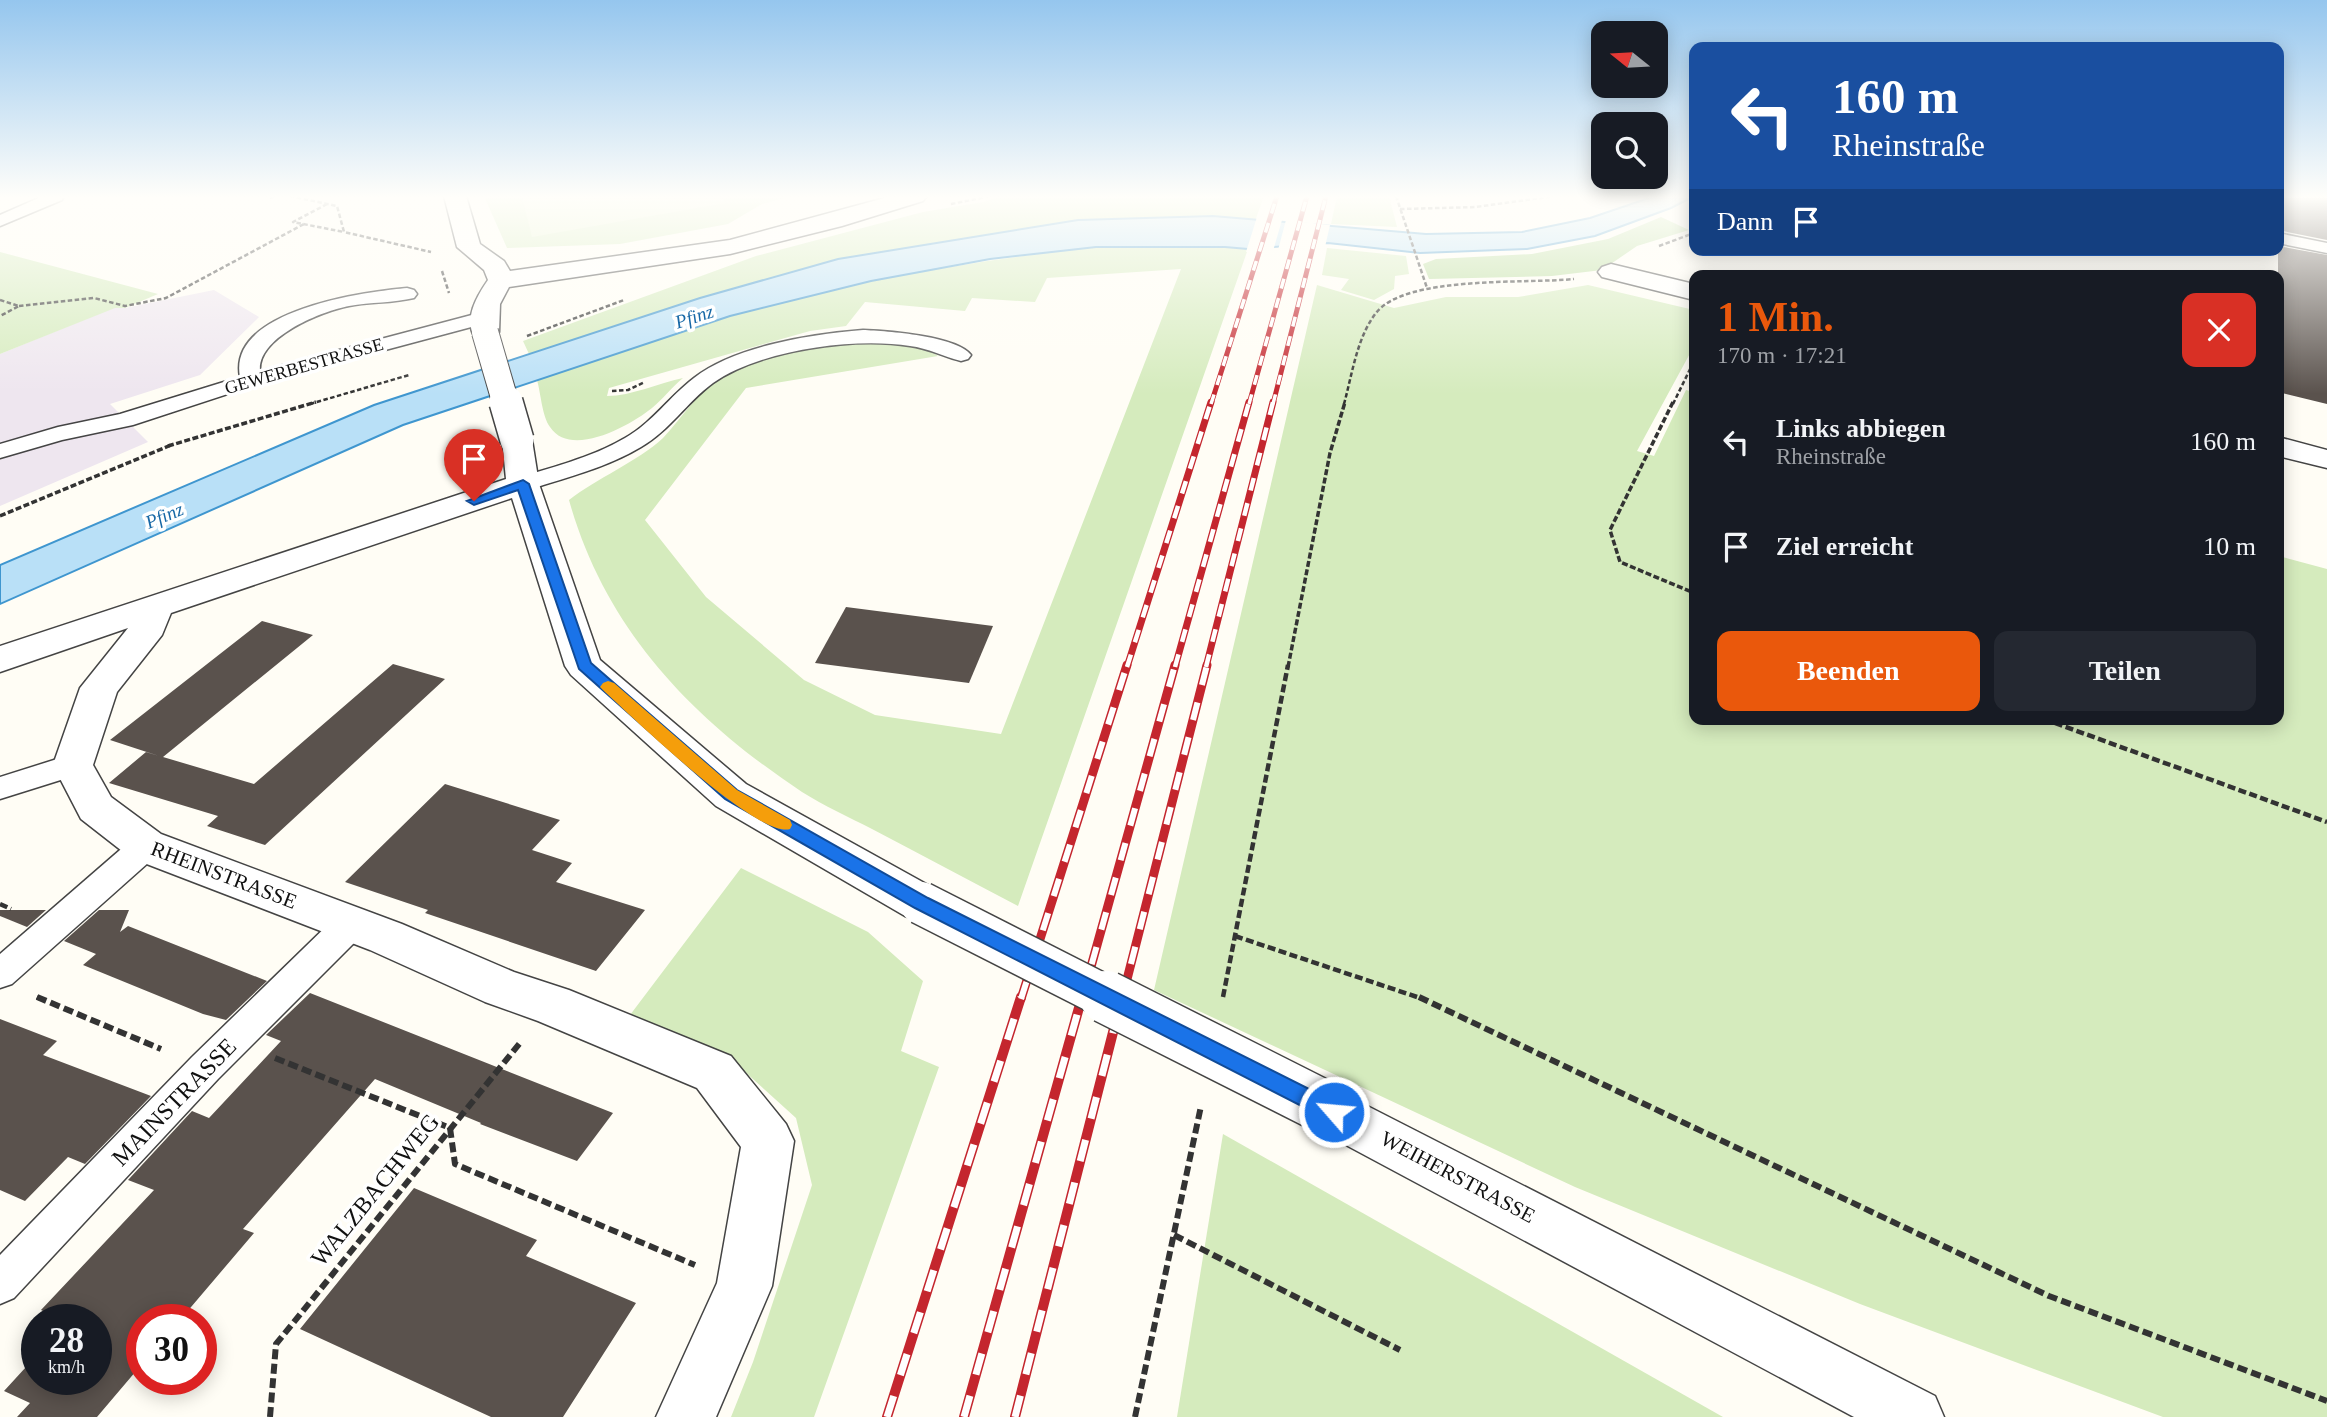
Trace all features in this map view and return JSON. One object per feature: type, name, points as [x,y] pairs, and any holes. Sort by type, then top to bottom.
[{"type":"street","points":[[490,262],[495,266],[502,280]]},
{"type":"street","points":[[476,325],[487,299],[502,280],[625,262]]},
{"type":"street","points":[[1611,272],[1689,291]]},
{"type":"street","name":"WEIHERSTRASSE","points":[[476,325],[517,440],[523,484],[584,666],[731,795],[921,903],[1334,1112],[1914,1417]]},
{"type":"street","points":[[2284,448],[2327,459]]},
{"type":"street","points":[[0,659],[523,484]]},
{"type":"street","points":[[73,765],[99,688],[149,627],[155,606]]},
{"type":"street","name":"RHEINSTRASSE","points":[[73,765],[96,808],[146,846],[351,923],[502,988],[552,1005],[714,1072],[768,1141],[744,1286],[686,1417]]},
{"type":"lane","points":[[251,380],[248,364],[253,350],[288,323],[340,302],[407,294]]},
{"type":"lane","name":"GEWERBESTRASSE","points":[[0,451],[58,434],[125,421],[251,380],[476,325]]},
{"type":"lane","points":[[523,484],[608,455],[636,442],[707,378],[729,366],[779,350],[819,340],[878,335],[936,343],[961,355]]},
{"type":"lane","points":[[0,788],[73,765]]},
{"type":"lane","points":[[0,974],[146,846]]},
{"type":"lane","name":"MAINSTRASSE","points":[[0,1284],[205,1068],[351,923]]},
{"type":"path","points":[[0,316],[19,306],[93,298],[125,306],[166,298],[233,262]]},
{"type":"path","points":[[1417,262],[1427,288]]},
{"type":"path","points":[[440,264],[476,325]]},
{"type":"path","points":[[1222,1002],[1330,453],[1362,343],[1375,314],[1385,303],[1427,288],[1557,282],[1611,272]]},
{"type":"path","points":[[0,300],[19,306]]},
{"type":"path","points":[[1689,371],[1610,530],[1620,562],[1689,591]]},
{"type":"path","points":[[0,516],[168,446],[414,374]]},
{"type":"path","points":[[2060,725],[2327,822]]},
{"type":"path","points":[[1235,936],[1411,993],[2049,1296],[2231,1367],[2327,1401]]},
{"type":"path","name":"WALZBACHWEG","points":[[270,1417],[276,1344],[552,1005]]},
{"type":"path","points":[[1135,1417],[1203,1093]]},
{"type":"path","points":[[450,1128],[455,1164],[744,1286]]},
{"type":"path","points":[[1174,1235],[1400,1349]]},
{"type":"shaded area","points":[[214,290],[259,317],[200,375],[110,404],[148,442],[0,506],[0,354],[115,307],[125,308]]},
{"type":"green space","points":[[0,262],[38,262],[158,294],[125,308],[115,308],[0,354]]},
{"type":"green space","points":[[739,262],[827,262],[700,298],[529,354],[523,341]]},
{"type":"green space","points":[[982,262],[1243,262],[1018,906],[810,797],[724,734],[689,702],[630,630],[605,590],[585,547],[569,500],[653,447],[705,390],[742,367],[798,350],[862,341],[892,342],[918,347],[938,356],[746,388],[645,520],[706,597],[804,680],[875,715],[1001,734],[1181,269],[1047,278],[1035,302],[972,298],[965,311],[865,302],[846,326],[810,331],[609,388],[607,396],[635,392],[683,378],[656,404],[630,423],[586,440],[572,440],[560,436],[550,427],[543,411],[537,380],[705,323],[774,304],[865,282]]},
{"type":"green space","points":[[1324,262],[1407,262],[1409,274],[1395,276],[1394,289],[1374,300],[1341,290],[1349,279],[1322,275]]},
{"type":"green space","points":[[1613,262],[1602,270],[1552,276],[1429,279],[1423,264]]},
{"type":"green space","points":[[1317,285],[1394,308],[1446,297],[1518,297],[1588,285],[1689,309],[1689,355],[1637,451],[1654,456],[1686,390],[1689,391],[1689,725],[2284,725],[2284,557],[2327,569],[2327,1417],[2163,1417],[1860,1304],[1575,1187],[1154,990]]},
{"type":"green space","points":[[741,868],[868,932],[923,981],[901,1051],[939,1067],[814,1417],[731,1417],[753,1362],[812,1185],[796,1118],[733,1061],[627,1019]]},
{"type":"green space","points":[[1223,1134],[1723,1417],[1177,1417]]},
{"type":"water","name":"Pfinz","points":[[827,262],[973,262],[871,281],[730,316],[403,425],[0,604],[0,565],[374,405],[700,298]]},
{"type":"building","points":[[2278,262],[2327,262],[2327,404],[2284,393],[2284,270],[2278,270]]},
{"type":"building","points":[[846,607],[993,626],[969,683],[815,663]]},
{"type":"building","points":[[262,621],[313,635],[163,757],[254,784],[393,664],[445,679],[265,845],[207,826],[218,816],[109,783],[146,752],[159,756],[110,740]]},
{"type":"building","points":[[445,784],[560,820],[532,850],[572,863],[556,882],[645,910],[596,971],[425,913],[428,910],[345,882]]},
{"type":"building","points":[[0,910],[46,910],[27,927],[0,916]]},
{"type":"building","points":[[99,910],[129,910],[120,932],[128,926],[267,981],[226,1020],[203,1014],[83,965],[96,954],[64,941]]},
{"type":"building","points":[[310,993],[613,1113],[577,1161],[480,1124],[375,1079],[243,1229],[254,1233],[194,1304],[126,1304],[126,1383],[97,1417],[17,1417],[30,1403],[4,1391],[21,1372],[21,1395],[112,1395],[112,1304],[47,1304],[154,1190],[128,1180],[192,1111],[209,1118],[281,1041],[266,1035]]},
{"type":"building","points":[[0,1019],[57,1041],[43,1055],[151,1096],[85,1164],[68,1157],[25,1201],[0,1190]]},
{"type":"building","points":[[414,1188],[537,1240],[526,1256],[636,1303],[563,1417],[491,1417],[300,1329]]},
{"type":"railway","points":[[1211,404],[1256,262]]},
{"type":"railway","points":[[1249,404],[1289,262]]},
{"type":"railway","points":[[1273,404],[1309,262]]},
{"type":"railway","points":[[1127,667],[1211,402]]},
{"type":"railway","points":[[1175,667],[1249,402]]},
{"type":"railway","points":[[1206,667],[1273,402]]},
{"type":"railway","points":[[1021,999],[1127,665]]},
{"type":"railway","points":[[1082,999],[1175,665]]},
{"type":"railway","points":[[1122,999],[1207,665]]},
{"type":"railway","points":[[887,1417],[1021,997]]},
{"type":"railway","points":[[964,1417],[1082,997]]},
{"type":"railway","points":[[1015,1417],[1122,997]]},
{"type":"slow traffic","points":[[608,687],[731,795],[783,825]]},
{"type":"route","points":[[474,501],[523,484],[584,666],[731,795],[921,903],[1334,1112]]}]
